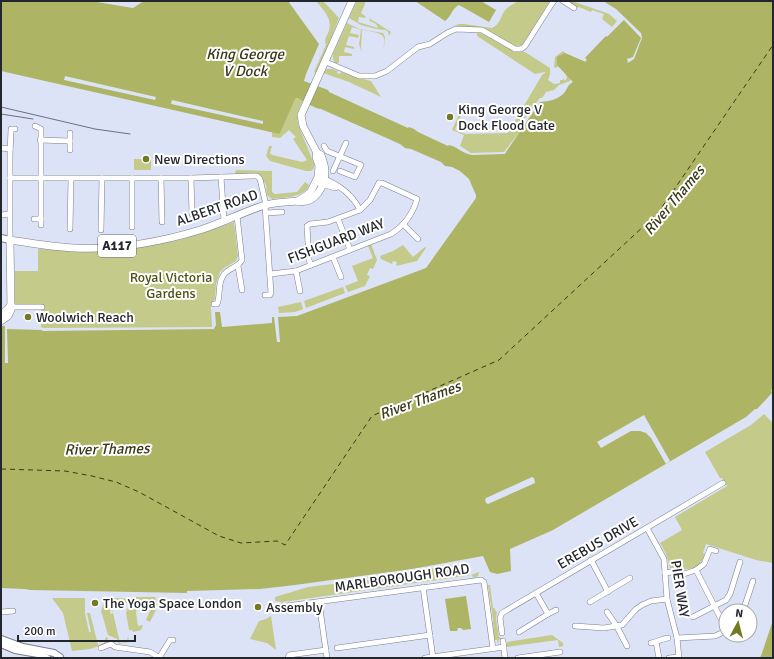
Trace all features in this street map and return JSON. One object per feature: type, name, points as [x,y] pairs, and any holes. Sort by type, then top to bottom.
[{"type":"highway","points":[[320,181],[325,172],[324,162],[321,155],[317,153],[302,124],[301,115],[352,1]]},
{"type":"highway","name":"ALBERT ROAD","points":[[10,240],[54,246],[99,248],[156,240],[201,230],[265,205],[298,201],[303,202],[313,198],[319,192],[320,181]]},
{"type":"highway","points":[[1,321],[8,316],[11,306],[10,240]]},
{"type":"highway","points":[[1,314],[11,306]]},
{"type":"main road","name":"ALBERT ROAD","points":[[1,238],[10,240]]},
{"type":"main road","points":[[1,639],[23,647],[54,653],[60,658]]},
{"type":"main road","points":[[1,644],[15,650],[38,654],[47,658]]},
{"type":"street","points":[[326,62],[364,77],[375,76],[387,71],[418,47],[430,44],[456,29],[482,30],[515,49],[521,49],[525,46],[554,1]]},
{"type":"street","points":[[563,1],[574,8]]},
{"type":"street","points":[[35,126],[41,130],[41,225]]},
{"type":"street","points":[[10,240],[10,149],[13,129]]},
{"type":"street","points":[[70,133],[70,150]]},
{"type":"street","points":[[40,140],[70,141]]},
{"type":"street","points":[[333,171],[346,143]]},
{"type":"street","points":[[324,146],[327,151],[361,165],[356,177],[340,171]]},
{"type":"street","points":[[1,148],[10,149]]},
{"type":"street","points":[[221,177],[224,221]]},
{"type":"street","points":[[10,178],[71,179],[259,177],[266,213],[271,293],[268,296]]},
{"type":"street","points":[[101,230],[102,178]]},
{"type":"street","points":[[132,178],[132,227]]},
{"type":"street","points":[[161,178],[162,222]]},
{"type":"street","points":[[191,178],[192,214]]},
{"type":"street","points":[[70,229],[71,179]]},
{"type":"street","name":"FISHGUARD WAY","points":[[270,274],[296,271],[391,234],[403,224],[411,213],[418,198],[382,183],[378,183],[370,200],[360,210],[353,198],[346,191],[338,187],[336,184],[320,181]]},
{"type":"street","points":[[311,265],[309,260],[307,226],[310,224],[338,219],[360,210]]},
{"type":"street","points":[[266,213],[282,212]]},
{"type":"street","points":[[1,215],[9,214]]},
{"type":"street","points":[[214,304],[217,304],[218,301],[219,285],[223,276],[228,270],[238,266],[242,262],[243,257],[237,216]]},
{"type":"street","points":[[34,219],[41,219]]},
{"type":"street","points":[[338,219],[349,250]]},
{"type":"street","points":[[403,224],[418,239]]},
{"type":"street","points":[[333,257],[340,277]]},
{"type":"street","points":[[238,266],[242,290]]},
{"type":"street","points":[[296,271],[300,291]]},
{"type":"street","points":[[11,306],[42,307]]},
{"type":"street","name":"EREBUS DRIVE","points":[[502,633],[500,618],[501,614],[723,483]]},
{"type":"street","name":"PIER WAY","points":[[647,528],[663,556],[667,599],[677,638],[678,657]]},
{"type":"street","points":[[665,572],[684,574],[696,570],[704,564],[710,549],[716,551]]},
{"type":"street","points":[[591,560],[608,592]]},
{"type":"street","points":[[693,617],[726,600],[730,594],[740,562]]},
{"type":"street","points":[[696,570],[718,614]]},
{"type":"street","points":[[590,602],[630,578]]},
{"type":"street","name":"MARLBOROUGH ROAD","points":[[279,607],[479,579],[483,581],[493,648]]},
{"type":"street","points":[[746,603],[753,581]]},
{"type":"street","points":[[423,587],[433,657]]},
{"type":"street","points":[[536,593],[548,614]]},
{"type":"street","points":[[575,626],[604,628],[622,625],[636,609],[642,605],[651,601],[667,599]]},
{"type":"street","points":[[319,602],[327,658]]},
{"type":"street","points":[[519,632],[556,610]]},
{"type":"street","points":[[1,612],[13,611]]},
{"type":"street","points":[[607,612],[627,646]]},
{"type":"street","points":[[337,648],[430,635]]},
{"type":"street","points":[[677,638],[718,635]]},
{"type":"street","points":[[659,658],[654,643],[668,638]]},
{"type":"street","points":[[101,648],[112,644],[116,647],[150,652],[160,658],[170,640],[173,640]]},
{"type":"street","points":[[503,641],[505,658]]},
{"type":"street","points":[[425,658],[504,647]]},
{"type":"street","points":[[288,658],[289,655],[326,650]]},
{"type":"street","points":[[518,658],[546,656],[560,652]]},
{"type":"street","points":[[669,658],[678,657]]},
{"type":"green space","points":[[316,1],[323,1],[339,18],[316,73],[314,72],[326,45],[325,40],[330,24],[325,12]]},
{"type":"green space","points":[[357,1],[365,1],[361,13],[366,17],[359,17],[358,22],[378,28],[376,24],[370,21],[369,18],[391,32],[389,36],[386,30],[361,25],[349,18]]},
{"type":"green space","points":[[518,1],[550,1],[523,44],[519,46],[515,46],[482,28],[454,26],[464,24],[492,28],[499,22],[506,9]]},
{"type":"green space","points":[[572,1],[609,14],[617,21],[612,27],[602,19],[604,14],[592,10],[591,12],[579,7],[577,8],[570,4]]},
{"type":"green space","points":[[624,20],[561,155],[494,155],[505,154],[540,102],[554,100],[560,97],[573,82],[571,78],[570,81],[559,85],[554,90],[546,92],[542,98],[540,98],[517,129],[520,131],[504,152],[471,153],[460,146],[464,135],[452,130],[461,110],[463,110],[455,130],[465,134],[508,133],[542,75],[545,73],[535,74],[477,36],[477,32],[484,34],[516,52],[525,52],[550,68],[548,80],[554,84],[560,83],[560,80],[563,80],[563,78],[565,81],[567,77],[560,67],[554,67],[555,57],[563,51],[569,56],[585,62],[587,59],[585,58]]},
{"type":"green space","points":[[347,23],[359,29],[383,33],[385,37],[384,48],[384,39],[381,34],[362,30],[362,53],[359,44],[361,30],[352,27],[350,33],[359,35],[358,38],[349,36],[346,45],[354,47],[354,49],[345,47],[344,52],[352,54],[352,56],[339,56],[339,63],[335,63],[333,54]]},
{"type":"green space","points":[[327,69],[338,71],[337,73],[340,74],[341,72],[371,81],[381,97],[349,82],[323,73]]},
{"type":"green space","points":[[295,98],[303,100],[297,113],[298,124],[314,164],[314,168],[311,171],[270,161],[266,156],[269,146],[272,146],[270,153],[272,155],[302,162],[307,160],[293,139],[296,137],[289,130],[280,138],[272,137],[272,132],[279,134]]},
{"type":"green space","points":[[134,159],[151,159],[151,170],[134,170]]},
{"type":"green space","points":[[236,170],[272,171],[272,192],[275,194],[297,192],[305,182],[309,185],[304,192],[299,194],[272,199],[267,195],[266,185],[260,176],[235,174]]},
{"type":"green space","name":"Royal Victoria Gardens","points":[[234,222],[238,256],[236,261],[220,272],[216,284],[215,299],[211,307],[212,327],[43,328],[41,327],[41,306],[15,306],[15,271],[38,271],[38,249],[91,250],[144,246],[179,240]]},
{"type":"green space","points":[[371,244],[377,260],[373,269],[370,268],[367,275],[370,276],[365,286],[348,292],[345,286],[358,281],[352,266],[373,258],[368,246]]},
{"type":"green space","points":[[403,245],[413,257],[425,247],[426,248],[417,261],[396,266],[397,262],[393,261],[392,264],[381,259],[380,256]]},
{"type":"green space","points":[[343,287],[345,293],[306,308],[304,301]]},
{"type":"green space","points":[[301,302],[303,309],[295,312],[279,313],[278,307]]},
{"type":"green space","points":[[764,414],[773,423],[773,563],[756,560],[706,544],[703,553],[705,554],[699,564],[695,567],[686,569],[670,568],[666,554],[660,543],[682,530],[675,517],[727,486],[722,478],[720,478],[705,452],[751,425]]},
{"type":"green space","points":[[460,565],[462,575],[471,575],[479,572],[478,576],[473,578],[472,575],[283,602],[283,605],[281,602],[275,601],[275,597],[308,587],[375,579],[383,576]]},
{"type":"green space","points":[[488,585],[490,585],[493,608],[495,608],[494,609],[497,612],[496,620],[499,637],[507,642],[499,639],[498,644],[497,640],[494,640],[493,619]]},
{"type":"green space","points":[[136,597],[155,597],[157,607],[150,622],[146,620],[152,606],[141,601],[136,612],[138,626],[143,625],[141,630],[133,632],[132,630],[129,630],[126,613],[129,604],[117,600],[112,612],[113,598],[135,599]]},
{"type":"green space","points":[[52,598],[85,598],[85,613],[89,632],[91,632],[87,613],[90,613],[98,645],[104,643],[106,637],[108,638],[106,644],[90,649],[72,651],[63,613]]},
{"type":"green space","points":[[103,604],[111,606],[110,614],[113,613],[120,643],[127,642],[128,636],[129,642],[119,644],[117,639],[108,635],[101,612]]},
{"type":"green space","points":[[271,616],[276,650],[267,643],[250,639],[259,621]]},
{"type":"green space","points":[[552,635],[563,643],[563,646],[559,647],[558,640],[507,647],[507,642]]},
{"type":"water","points":[[1,1],[91,1],[133,8],[144,1],[288,1],[319,44],[304,81],[328,90],[329,92],[408,128],[414,129],[448,146],[452,146],[472,155],[505,154],[540,102],[554,100],[565,92],[569,85],[573,82],[557,65],[557,57],[565,53],[586,62],[587,59],[585,58],[624,20],[641,38],[633,57],[627,59],[628,63],[634,59],[642,38],[641,33],[616,9],[603,1],[773,1],[772,393],[757,409],[746,417],[553,530],[510,549],[511,571],[497,574],[490,572],[483,556],[412,569],[260,589],[187,591],[187,593],[1,588],[1,326],[5,326],[5,363],[8,363],[7,329],[43,331],[214,329],[216,325],[215,312],[220,312],[222,327],[272,323],[272,317],[274,317],[277,342],[280,342],[278,317],[297,316],[426,268],[476,198],[476,195],[469,179],[460,171],[452,167],[445,166],[441,162],[411,149],[405,148],[400,144],[316,108],[297,98],[295,99],[279,134],[1,71]]},
{"type":"water","points":[[415,1],[481,1],[496,10],[489,22],[459,5],[445,21]]},
{"type":"water","points":[[466,596],[471,629],[463,630],[458,628],[457,631],[450,631],[445,599]]},
{"type":"water","points":[[773,620],[773,658],[760,658],[762,653]]},
{"type":"pier","points":[[65,76],[156,97],[155,100],[64,80]]},
{"type":"pier","points":[[172,100],[263,121],[263,124],[171,104]]},
{"type":"pier","points":[[644,415],[670,461],[666,464],[651,438],[646,433],[640,431],[631,431],[601,448],[597,442]]},
{"type":"pier","points":[[532,477],[534,478],[535,483],[488,504],[486,503],[486,498]]},
{"type":"ferry route","points":[[1,469],[65,471],[116,482],[139,492],[219,536],[241,543],[277,541],[285,545],[372,416],[499,360],[658,213],[773,45]]},
{"type":"tram line","points":[[1,107],[95,129],[130,134]]},
{"type":"tram line","points":[[1,114],[33,119]]},
{"type":"place","name":"King George V Dock Flood Gate","points":[[450,117]]},
{"type":"place","name":"New Directions","points":[[146,159]]},
{"type":"place","name":"Woolwich Reach","points":[[28,317]]},
{"type":"place","name":"The Yoga Space London","points":[[95,603]]},
{"type":"place","name":"Assembly","points":[[258,607]]},
{"type":"water label","name":"King George V Dock","points":[[245,62]]},
{"type":"water label","name":"River Thames","points":[[674,200]]},
{"type":"water label","name":"River Thames","points":[[420,400]]},
{"type":"water label","name":"River Thames","points":[[107,449]]}]
